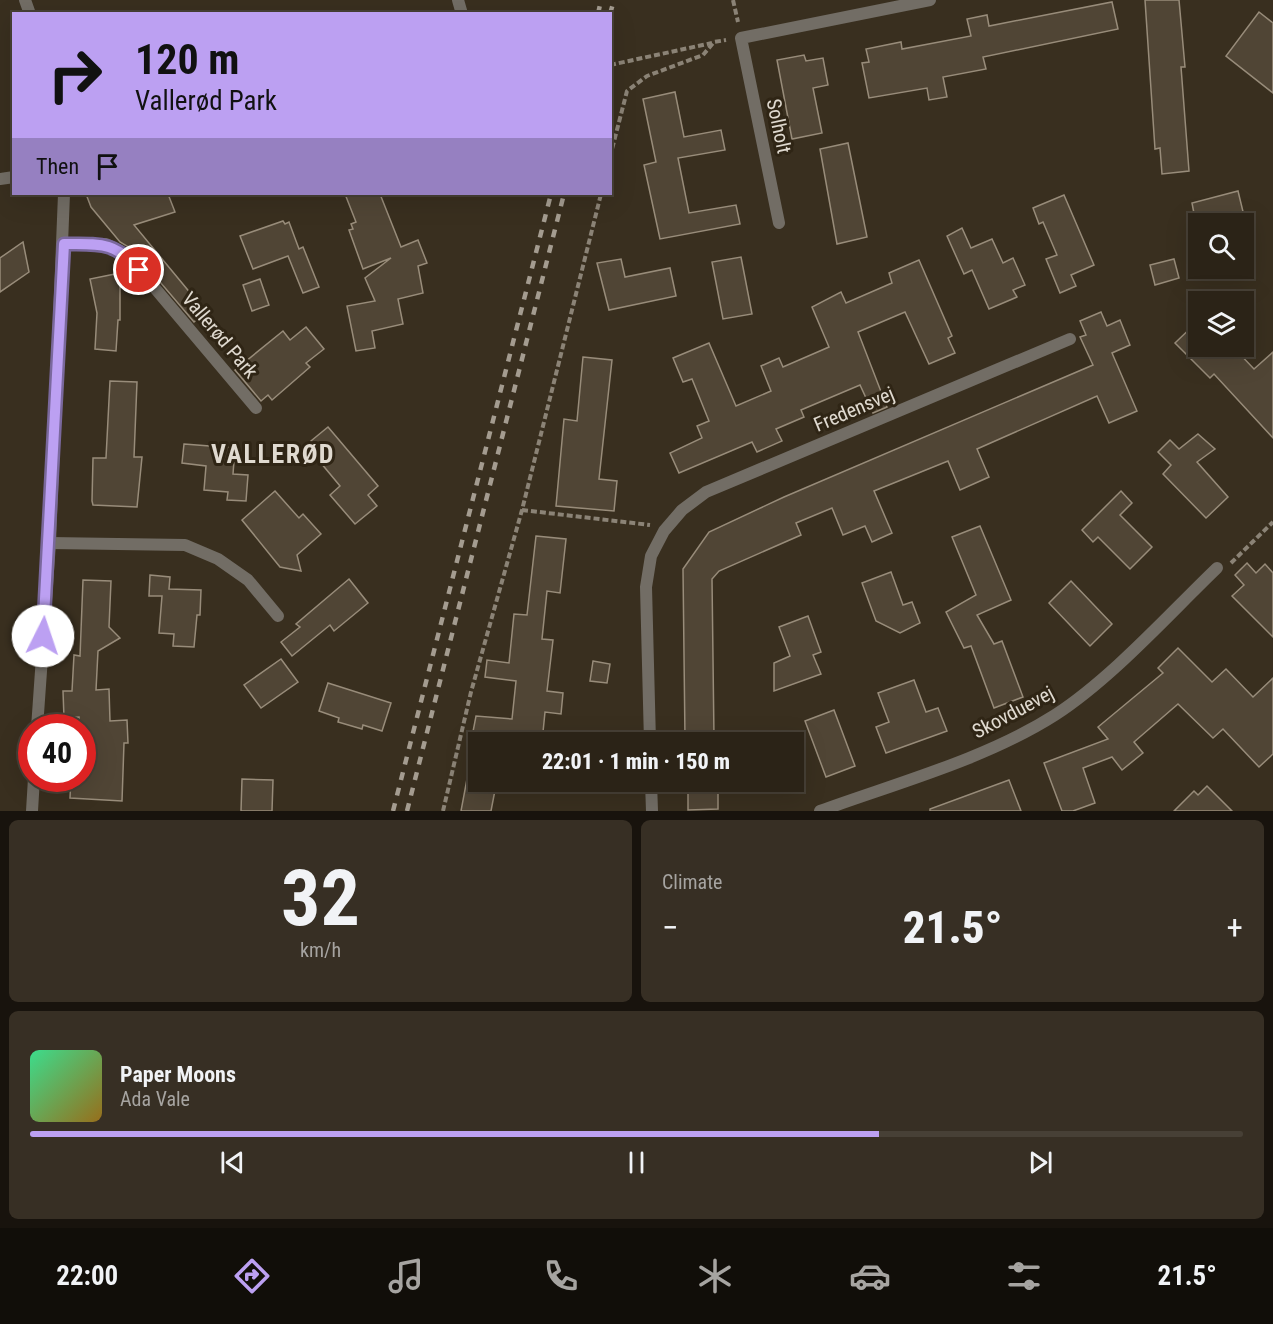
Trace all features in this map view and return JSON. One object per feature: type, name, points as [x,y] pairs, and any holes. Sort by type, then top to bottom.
[{"type":"street","points":[[741,38],[930,0]]},
{"type":"street","name":"Solholt","points":[[741,38],[779,223]]},
{"type":"street","points":[[38,714],[50,543],[64,244],[64,195]]},
{"type":"street","name":"Vallerød Park","points":[[64,244],[106,244],[126,254],[256,408]]},
{"type":"street","name":"Fredensvej","points":[[650,732],[646,587],[651,556],[664,531],[682,510],[705,492],[1070,339]]},
{"type":"street","points":[[50,543],[185,545],[218,559],[248,580],[278,616]]},
{"type":"street","name":"Skovduevej","points":[[820,811],[996,746],[1056,714],[1107,674],[1217,568]]},
{"type":"street","points":[[32,811],[33,792]]},
{"type":"street","points":[[651,792],[652,811]]},
{"type":"path","points":[[612,65],[741,38],[733,0]]},
{"type":"path","points":[[612,149],[627,91],[647,76],[703,55],[714,42]]},
{"type":"path","points":[[443,811],[471,692],[522,510],[601,195]]},
{"type":"path","points":[[522,510],[648,524],[664,531]]},
{"type":"path","points":[[1217,568],[1230,564],[1273,522]]},
{"type":"building","points":[[1145,0],[1179,0],[1185,67],[1181,67],[1189,171],[1162,174],[1160,148],[1155,149]]},
{"type":"building","points":[[1112,2],[1118,29],[983,57],[986,69],[943,77],[947,97],[929,100],[927,88],[869,98],[862,63],[869,62],[866,49],[901,42],[902,49],[971,36],[967,19],[987,15],[989,26]]},
{"type":"building","points":[[1259,12],[1273,23],[1273,93],[1226,56]]},
{"type":"building","points":[[804,55],[806,61],[823,58],[828,85],[813,88],[822,133],[792,139],[777,60]]},
{"type":"building","points":[[675,92],[684,137],[721,130],[725,150],[678,158],[689,213],[736,205],[740,224],[660,239],[644,165],[656,162],[643,99]]},
{"type":"building","points":[[848,143],[867,237],[837,244],[820,149]]},
{"type":"building","points":[[1238,191],[1243,213],[1194,213],[1192,203]]},
{"type":"building","points":[[86,195],[168,195],[175,212],[134,225],[206,312],[194,322],[132,249],[120,242],[91,207]]},
{"type":"building","points":[[345,195],[380,195],[401,247],[418,240],[427,263],[418,266],[423,293],[398,299],[403,324],[372,331],[375,348],[356,351],[347,306],[375,301],[365,278],[391,258],[363,269],[349,230],[353,229],[351,224],[356,222]]},
{"type":"building","points":[[1064,195],[1094,265],[1071,275],[1076,286],[1060,293],[1046,259],[1057,255],[1043,222],[1039,224],[1033,208]]},
{"type":"building","points":[[283,221],[285,224],[289,222],[299,249],[303,247],[319,287],[303,293],[288,256],[253,269],[240,236]]},
{"type":"building","points":[[962,228],[971,248],[992,239],[1003,263],[1013,258],[1025,285],[1013,290],[1017,297],[989,309],[972,270],[964,274],[947,236]]},
{"type":"building","points":[[23,242],[29,272],[0,292],[0,258]]},
{"type":"building","points":[[741,257],[752,314],[723,319],[712,262]]},
{"type":"building","points":[[621,259],[625,277],[670,268],[676,296],[609,310],[597,263]]},
{"type":"building","points":[[1174,259],[1179,278],[1155,285],[1150,265]]},
{"type":"building","points":[[919,260],[952,336],[948,338],[955,353],[929,364],[905,312],[858,332],[887,407],[873,413],[860,385],[801,410],[804,417],[776,429],[782,441],[757,452],[752,442],[679,473],[670,453],[702,438],[697,426],[709,421],[692,379],[683,382],[673,358],[709,343],[736,406],[771,391],[761,366],[779,358],[783,367],[829,347],[812,307],[841,292],[846,303],[892,283],[889,273]]},
{"type":"building","points":[[120,273],[120,320],[118,320],[116,351],[95,349],[97,313],[90,279]]},
{"type":"building","points":[[260,279],[269,305],[252,311],[243,285]]},
{"type":"building","points":[[1101,312],[1107,326],[1120,320],[1130,345],[1112,353],[1137,411],[1109,423],[1097,396],[977,449],[989,477],[960,490],[948,461],[874,491],[892,533],[872,542],[865,526],[843,535],[832,508],[796,523],[801,535],[719,571],[712,579],[714,732],[685,732],[683,569],[709,532],[784,497],[1093,365],[1080,337],[1086,335],[1080,321]]},
{"type":"building","points":[[306,327],[324,349],[306,363],[310,367],[272,400],[268,395],[261,401],[235,370],[283,331],[290,340]]},
{"type":"building","points":[[1188,331],[1188,356],[1175,343]]},
{"type":"building","points":[[1273,352],[1273,438],[1214,374],[1210,378],[1189,357],[1243,357],[1254,369]]},
{"type":"building","points":[[583,357],[612,360],[599,479],[617,481],[614,511],[556,506],[564,419],[577,421]]},
{"type":"building","points":[[110,381],[137,382],[134,457],[142,457],[137,507],[93,505],[92,501],[93,458],[106,458]]},
{"type":"building","points":[[328,427],[378,486],[368,495],[377,506],[355,524],[330,495],[340,486],[306,445]]},
{"type":"building","points":[[1198,434],[1215,449],[1197,462],[1228,497],[1206,518],[1163,474],[1171,465],[1158,452],[1170,440],[1179,449]]},
{"type":"building","points":[[184,444],[235,448],[233,474],[248,475],[246,501],[227,500],[228,492],[204,490],[206,466],[182,463]]},
{"type":"building","points":[[275,491],[299,518],[303,514],[321,534],[297,555],[301,571],[280,567],[242,520]]},
{"type":"building","points":[[1121,491],[1132,503],[1120,515],[1152,547],[1130,569],[1098,537],[1093,542],[1082,530]]},
{"type":"building","points":[[980,526],[1011,600],[977,615],[994,644],[1002,641],[1023,697],[994,708],[971,646],[964,648],[946,612],[976,595],[952,537]]},
{"type":"building","points":[[536,536],[566,539],[560,593],[547,591],[542,639],[553,640],[547,691],[563,693],[561,714],[545,712],[543,732],[473,732],[476,716],[512,719],[516,681],[485,677],[487,660],[509,663],[514,614],[527,615]]},
{"type":"building","points":[[1247,563],[1256,573],[1265,564],[1273,573],[1273,637],[1232,596],[1244,585],[1235,575]]},
{"type":"building","points":[[891,572],[903,605],[912,602],[920,623],[900,633],[876,621],[862,583]]},
{"type":"building","points":[[150,575],[170,577],[169,589],[201,590],[200,615],[197,615],[194,647],[173,646],[174,634],[159,633],[162,596],[149,596]]},
{"type":"building","points":[[349,579],[368,603],[334,631],[330,625],[292,656],[281,642],[300,627],[296,624]]},
{"type":"building","points":[[83,580],[111,581],[109,627],[120,638],[98,651],[96,690],[109,689],[110,721],[127,720],[128,743],[124,743],[122,801],[70,798],[70,792],[96,792],[96,714],[64,714],[63,691],[72,691],[74,655],[80,656]]},
{"type":"building","points":[[1071,581],[1112,624],[1090,646],[1049,603]]},
{"type":"building","points":[[808,616],[821,652],[813,655],[821,674],[774,691],[774,663],[790,656],[779,627]]},
{"type":"building","points":[[1178,648],[1212,682],[1226,669],[1253,697],[1273,678],[1273,754],[1259,767],[1223,729],[1213,738],[1178,704],[1134,742],[1143,753],[1122,770],[1112,757],[1083,768],[1095,803],[1073,811],[1062,811],[1044,763],[1108,739],[1098,727],[1163,673],[1158,668]]},
{"type":"building","points":[[281,659],[298,682],[261,708],[244,685]]},
{"type":"building","points":[[593,661],[610,664],[607,683],[590,681]]},
{"type":"building","points":[[914,680],[926,712],[938,708],[947,731],[886,753],[876,727],[889,722],[878,693]]},
{"type":"building","points":[[328,683],[391,703],[382,731],[363,725],[362,729],[338,722],[339,718],[319,711]]},
{"type":"building","points":[[834,710],[855,766],[826,777],[805,721]]},
{"type":"building","points":[[242,779],[273,780],[272,811],[241,811]]},
{"type":"building","points":[[467,779],[468,792],[495,792],[491,811],[461,811]]},
{"type":"building","points":[[1009,780],[1021,811],[930,811],[930,809]]},
{"type":"building","points":[[1207,786],[1232,811],[1174,811],[1194,791],[1198,795]]},
{"type":"building","points":[[688,792],[718,792],[718,809],[688,810]]},
{"type":"railway","points":[[598,12],[601,0]]},
{"type":"railway","points":[[611,12],[614,0]]},
{"type":"railway","points":[[393,811],[551,195]]},
{"type":"railway","points":[[407,811],[564,195]]},
{"type":"district","name":"VALLERØD","points":[[273,454]]},
{"type":"route","points":[[43,636],[50,543],[64,244],[106,244],[126,254],[139,270]]}]
